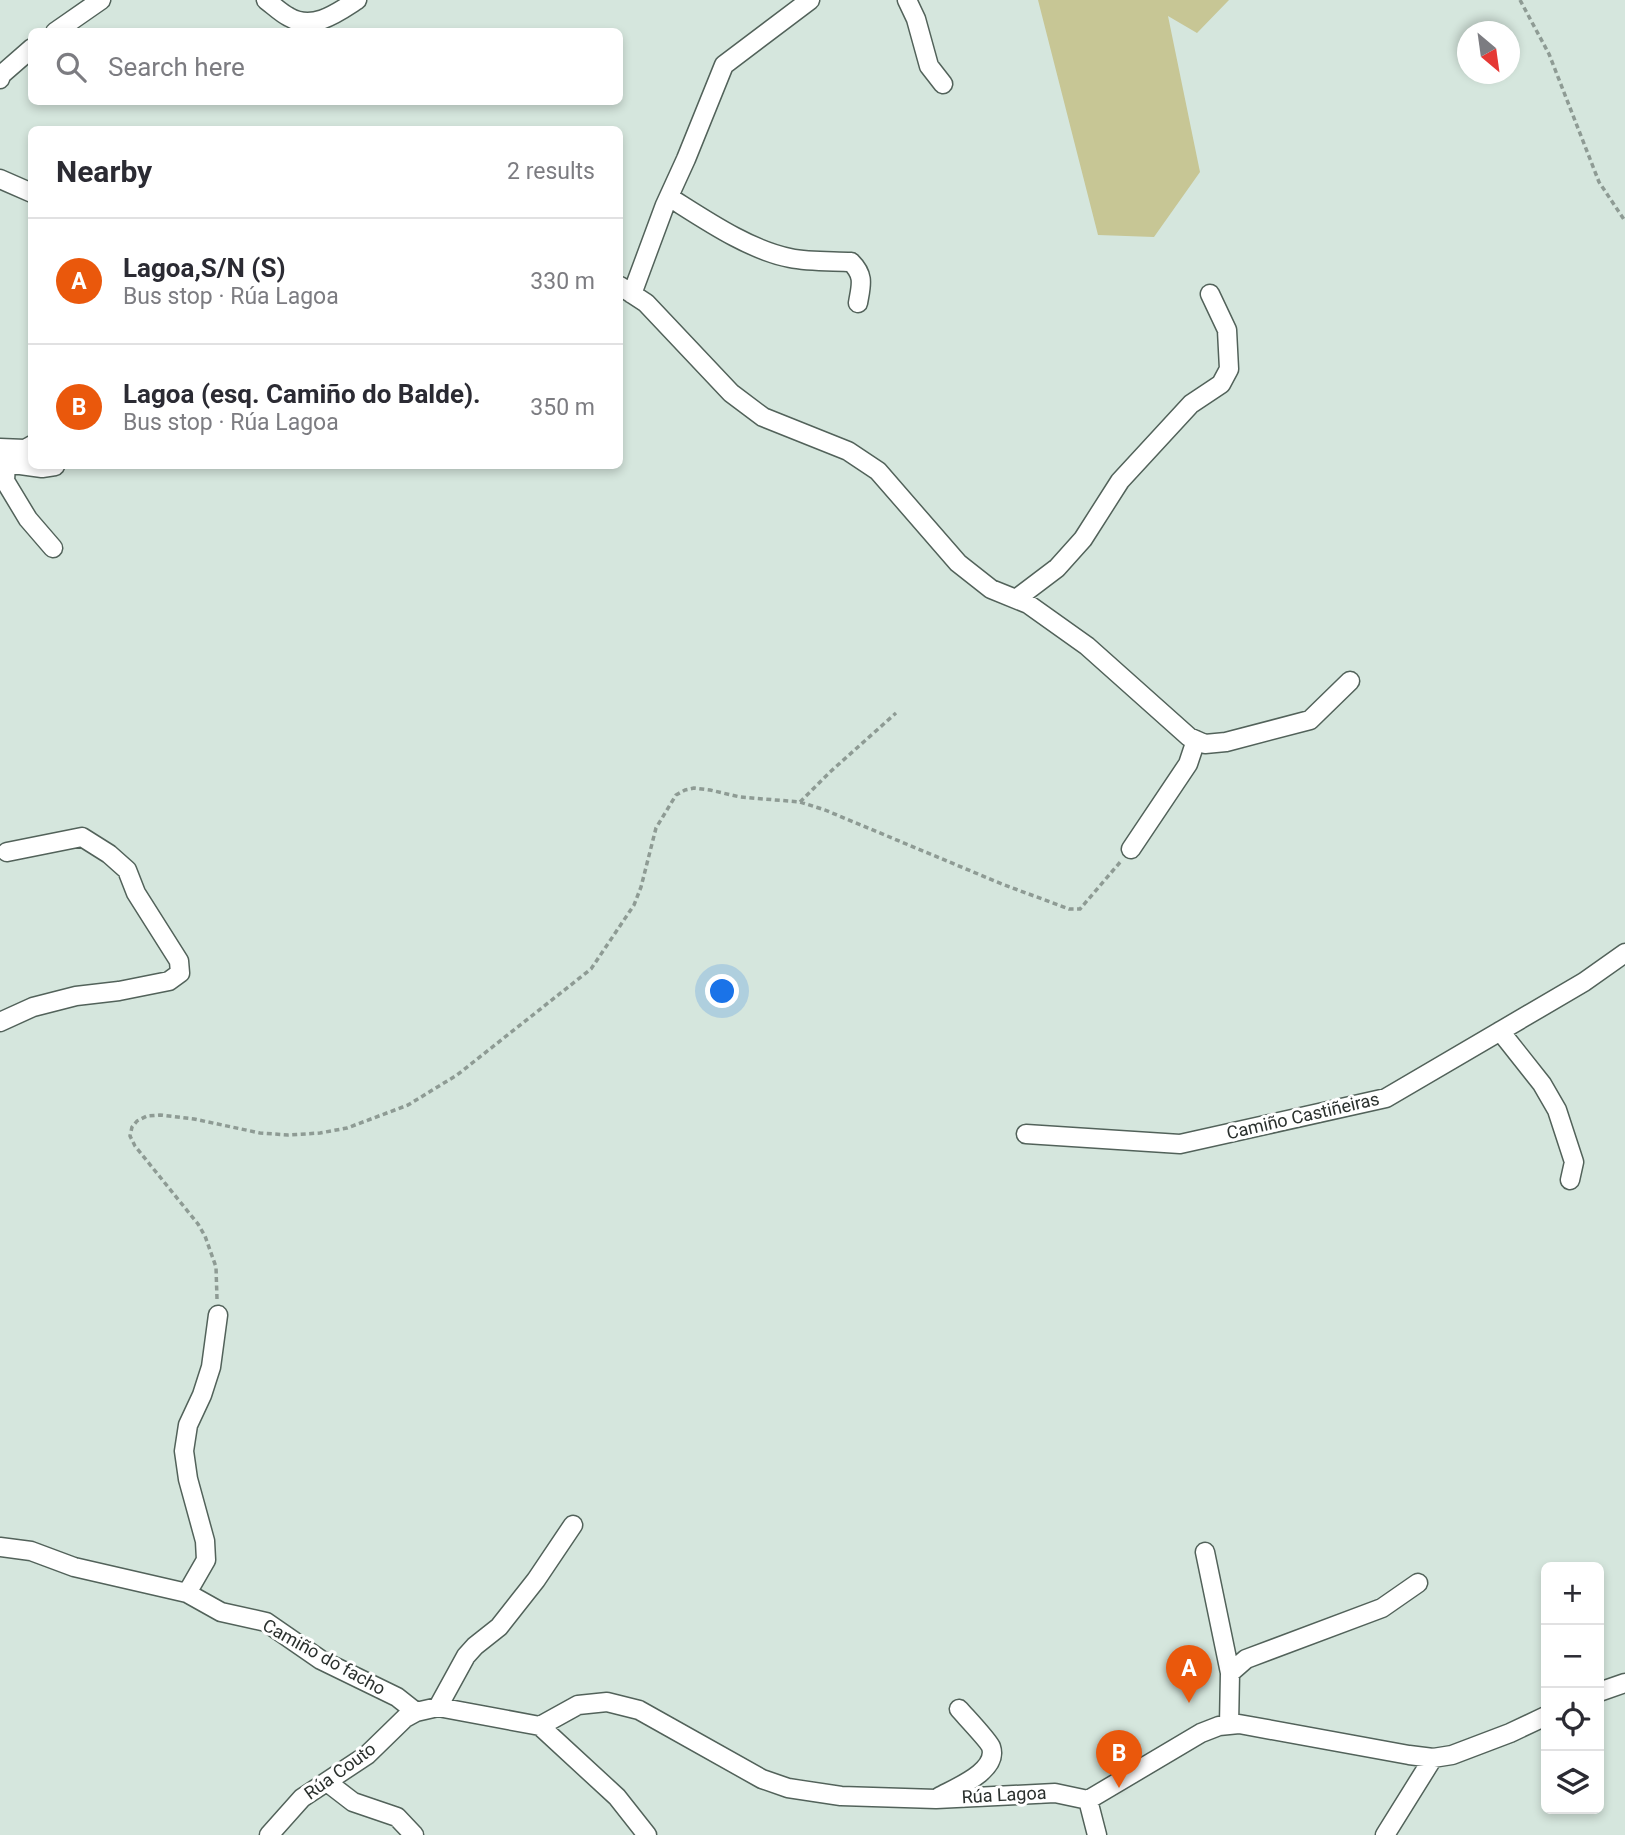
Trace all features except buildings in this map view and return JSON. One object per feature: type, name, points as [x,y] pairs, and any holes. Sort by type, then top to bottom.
[{"type":"street","points":[[61,28],[101,0]]},
{"type":"street","points":[[267,0],[290,18],[309,23],[332,17],[357,0]]},
{"type":"street","points":[[810,0],[723,65],[686,159],[626,290],[646,303],[731,393],[763,417],[848,451],[878,471],[958,563],[992,589],[1028,604],[1087,646],[1189,737],[1205,744],[1226,742],[1310,720],[1349,681]]},
{"type":"street","points":[[907,0],[916,19],[929,66],[943,84]]},
{"type":"street","points":[[0,79],[1,75],[28,51]]},
{"type":"street","points":[[0,178],[28,191]]},
{"type":"street","points":[[669,197],[719,229],[770,252],[792,259],[850,262],[858,270],[862,281],[858,303]]},
{"type":"street","points":[[1016,599],[1057,568],[1083,539],[1121,481],[1191,404],[1221,384],[1229,369],[1227,330],[1210,294]]},
{"type":"street","points":[[1,458],[28,447]]},
{"type":"street","points":[[1,458],[28,465]]},
{"type":"street","points":[[1,458],[5,481],[27,519],[53,548]]},
{"type":"street","points":[[1131,849],[1188,764],[1196,740]]},
{"type":"street","points":[[0,1022],[33,1007],[76,996],[169,981],[180,973],[179,961],[136,893],[127,870],[109,854],[82,837],[7,852]]},
{"type":"street","name":"Camiño Castiñeiras","points":[[1026,1134],[1180,1144],[1386,1098],[1584,982],[1625,953]]},
{"type":"street","points":[[1500,1031],[1542,1084],[1557,1110],[1574,1162],[1570,1181]]},
{"type":"street","points":[[187,1593],[206,1560],[205,1541],[188,1479],[184,1451],[188,1425],[211,1367],[218,1315]]},
{"type":"street","points":[[438,1707],[466,1656],[499,1627],[536,1580],[573,1525]]},
{"type":"street","name":"Camiño do facho","points":[[0,1547],[30,1551],[74,1567],[187,1593],[221,1612],[265,1622],[321,1660],[397,1697],[416,1712]]},
{"type":"street","points":[[1205,1552],[1230,1673],[1229,1725]]},
{"type":"street","points":[[1230,1673],[1246,1659],[1382,1608],[1418,1583]]},
{"type":"street","points":[[1604,1690],[1625,1683]]},
{"type":"street","name":"Rúa Lagoa","points":[[540,1726],[578,1705],[607,1702],[639,1710],[762,1779],[788,1788],[841,1796],[936,1799],[1055,1793],[1088,1800]]},
{"type":"street","points":[[416,1712],[438,1707],[540,1726],[617,1797],[647,1835]]},
{"type":"street","points":[[936,1799],[982,1773],[991,1759],[991,1747],[959,1709]]},
{"type":"street","name":"Rúa Couto","points":[[269,1835],[302,1798],[367,1755],[405,1718],[416,1712]]},
{"type":"street","points":[[1097,1835],[1088,1800],[1201,1733],[1219,1726],[1239,1724],[1433,1758],[1452,1755],[1541,1718]]},
{"type":"street","points":[[1385,1835],[1433,1758]]},
{"type":"street","points":[[327,1782],[353,1802],[397,1817],[414,1835]]},
{"type":"path","points":[[1520,0],[1549,54],[1599,182],[1625,220]]},
{"type":"path","points":[[800,802],[896,713]]},
{"type":"path","points":[[218,1315],[216,1267],[205,1236],[135,1146],[130,1136],[137,1121],[147,1115],[160,1115],[288,1136],[346,1128],[408,1105],[457,1075],[591,969],[634,905],[648,865],[656,828],[676,795],[685,790],[694,788],[740,797],[800,802],[1069,909],[1080,909],[1088,902],[1131,849]]},
{"type":"shaded area","points":[[1038,0],[1229,0],[1197,33],[1168,16],[1200,172],[1154,237],[1098,235]]},
{"type":"place","name":"Lagoa,S/N (S)","points":[[1189,1703]]},
{"type":"place","name":"Lagoa (esq. Camiño do Balde).","points":[[1119,1788]]}]
